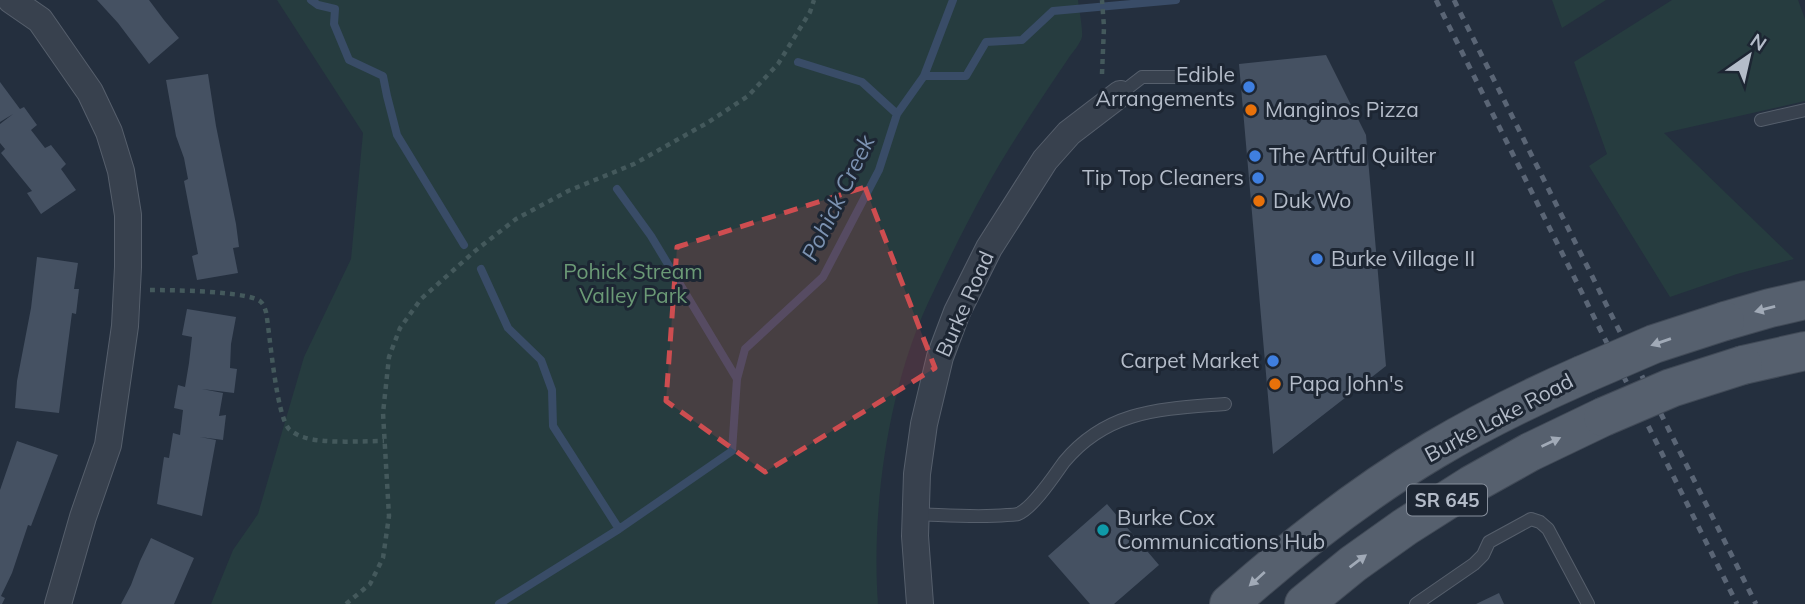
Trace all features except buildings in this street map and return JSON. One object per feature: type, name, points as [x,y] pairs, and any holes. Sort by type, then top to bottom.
[{"type":"main road","name":"Burke Lake Road","points":[[1229,604],[1317,530],[1368,492],[1434,450],[1494,418],[1654,344],[1770,307],[1805,300]]},
{"type":"main road","name":"SR 645","points":[[1304,604],[1353,564],[1405,527],[1530,452],[1671,388],[1744,365],[1805,351]]},
{"type":"street","points":[[11,0],[40,20],[90,92],[109,132],[121,171],[128,215],[125,326],[108,445],[83,517],[58,604]]},
{"type":"street","name":"Burke Road","points":[[920,604],[915,536],[917,474],[924,424],[940,357],[957,312],[989,248],[1045,160],[1069,133],[1120,94]]},
{"type":"lane","points":[[1120,94],[1142,77],[1196,77]]},
{"type":"lane","points":[[1761,120],[1805,110]]},
{"type":"lane","points":[[916,514],[993,517],[1018,514],[1033,502],[1067,459],[1091,436],[1119,421],[1149,411],[1225,404]]},
{"type":"lane","points":[[1416,604],[1474,564],[1483,555],[1489,542],[1531,520],[1540,522],[1548,529],[1588,604]]},
{"type":"path","points":[[346,604],[370,584],[383,558],[389,516],[383,413],[389,357],[400,328],[421,299],[516,219],[568,191],[634,164],[748,96],[778,64],[810,12],[814,0]]},
{"type":"path","points":[[1096,113],[1103,65],[1102,0]]},
{"type":"path","points":[[164,290],[237,295],[252,297],[261,302],[267,312],[278,397],[289,429],[303,438],[384,441]]},
{"type":"highlighted area","points":[[865,187],[935,368],[765,472],[666,401],[677,247]]},
{"type":"green space","name":"Pohick Stream Valley Park","points":[[277,0],[1078,0],[1081,40],[983,193],[928,303],[902,373],[885,450],[880,490],[876,568],[878,604],[211,604],[233,550],[258,514],[304,357],[351,259],[363,133]]},
{"type":"green space","points":[[1552,0],[1606,0],[1562,28]]},
{"type":"green space","points":[[1672,0],[1798,0],[1805,19],[1805,101],[1664,133],[1794,259],[1737,274],[1670,297],[1589,166],[1607,154],[1574,62]]},
{"type":"waterway","points":[[311,0],[318,5],[335,9],[334,24],[349,60],[383,76],[397,135],[464,245]]},
{"type":"waterway","name":"Pohick Creek","points":[[499,604],[619,529],[732,451],[737,379],[745,349],[823,277],[879,170],[897,114],[924,76],[953,0]]},
{"type":"waterway","points":[[924,76],[966,76],[986,42],[1022,40],[1053,11],[1176,0]]},
{"type":"waterway","points":[[798,62],[862,82],[897,114]]},
{"type":"waterway","points":[[617,189],[651,236],[737,379]]},
{"type":"waterway","points":[[481,269],[508,328],[541,360],[552,390],[553,426],[619,529]]},
{"type":"railway","points":[[1436,0],[1737,604]]},
{"type":"railway","points":[[1454,0],[1756,604]]},
{"type":"place","name":"Edible Arrangements","points":[[1249,87]]},
{"type":"place","name":"Manginos Pizza","points":[[1251,110]]},
{"type":"place","name":"The Artful Quilter","points":[[1255,156]]},
{"type":"place","name":"Tip Top Cleaners","points":[[1258,178]]},
{"type":"place","name":"Duk Wo","points":[[1259,201]]},
{"type":"place","name":"Burke Village II","points":[[1317,259]]},
{"type":"place","name":"Carpet Market","points":[[1273,361]]},
{"type":"place","name":"Papa John's","points":[[1275,384]]},
{"type":"place","name":"Burke Cox Communications Hub","points":[[1103,530]]}]
